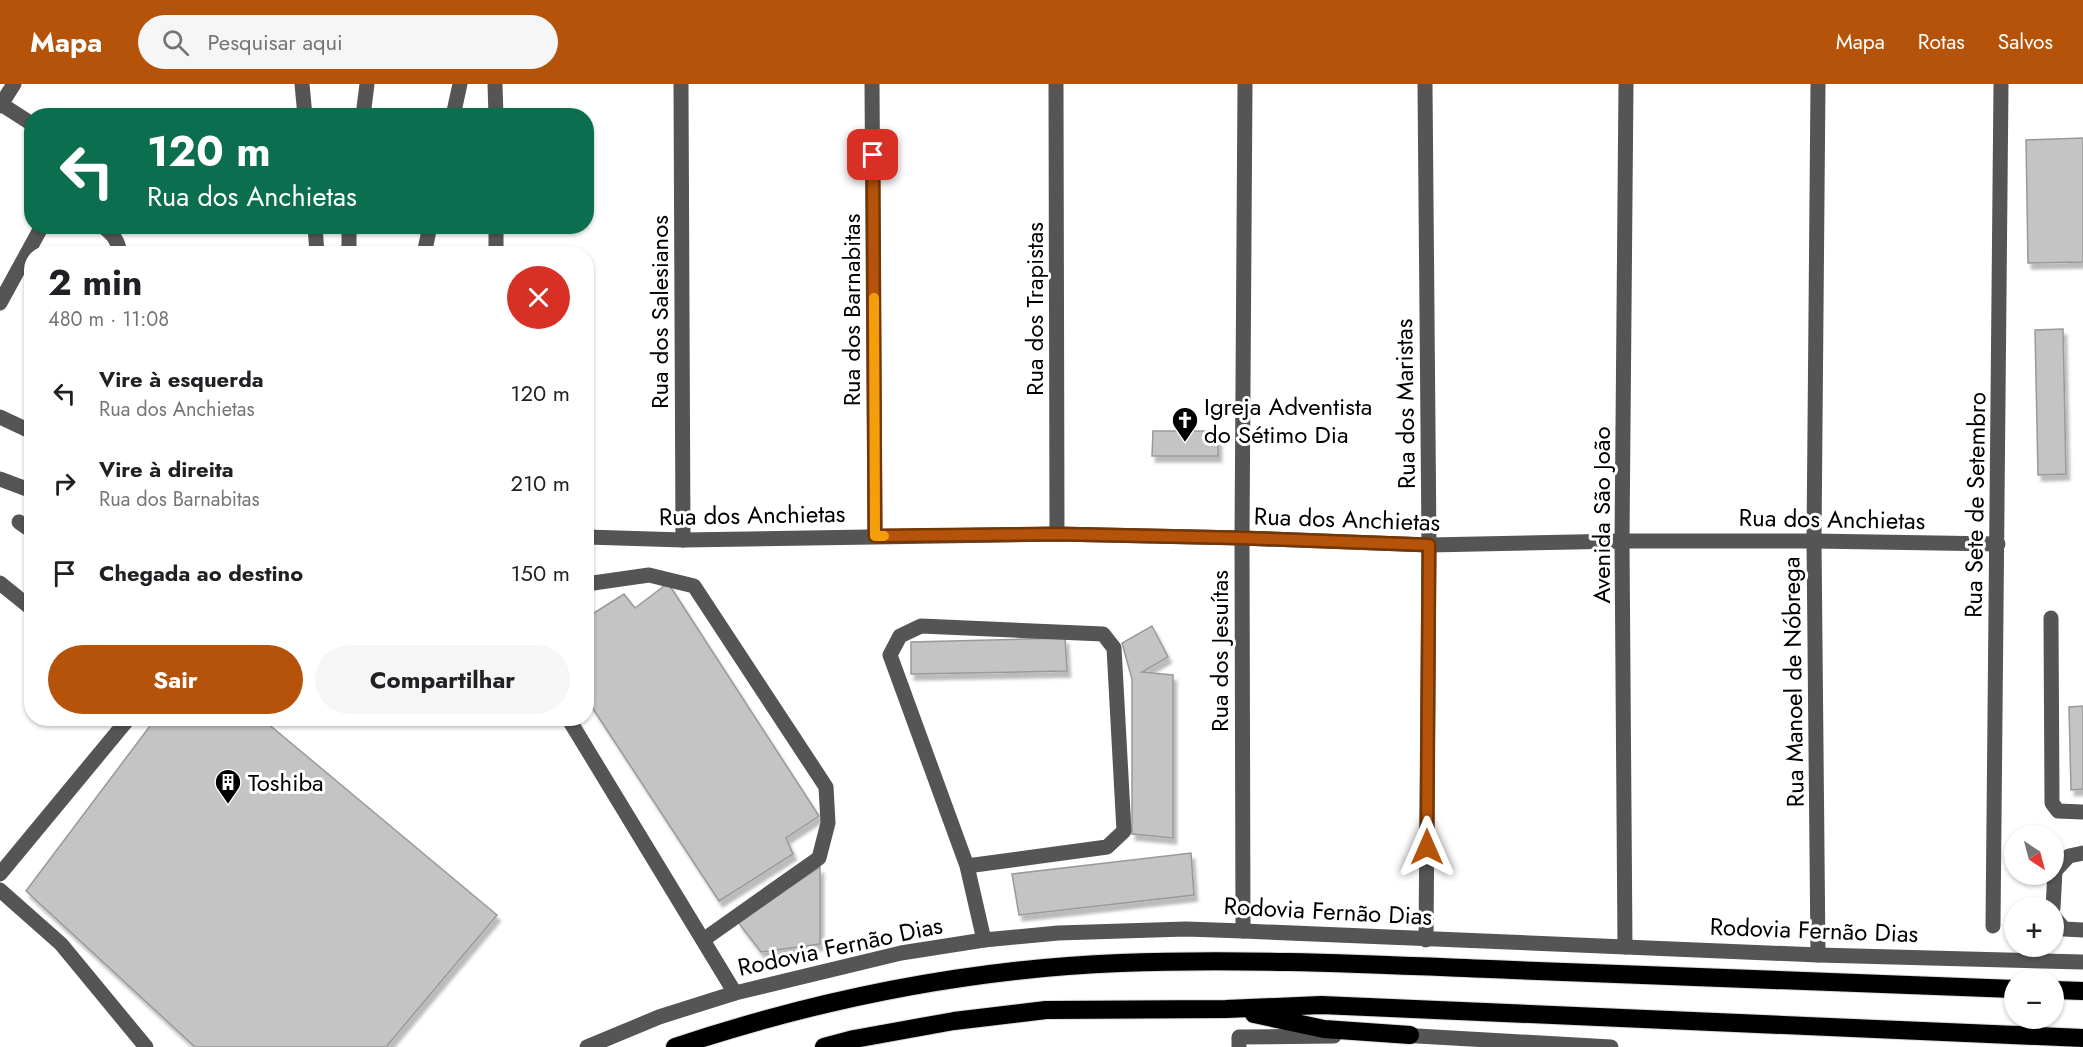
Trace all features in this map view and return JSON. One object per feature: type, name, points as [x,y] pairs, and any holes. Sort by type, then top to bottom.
[{"type":"highway","points":[[675,1047],[731,1028],[844,999],[949,980],[1049,968],[1120,963],[1324,963],[2004,989]]},
{"type":"highway","points":[[2064,990],[2083,991]]},
{"type":"highway","points":[[824,1047],[854,1039],[954,1021],[1046,1010],[1226,1009],[1322,1005],[2083,1038]]},
{"type":"highway","points":[[1226,1009],[1323,1029],[1409,1041]]},
{"type":"street","points":[[14,84],[0,105],[24,119]]},
{"type":"street","points":[[302,84],[304,108]]},
{"type":"street","points":[[364,108],[367,84]]},
{"type":"street","points":[[455,108],[460,84]]},
{"type":"street","points":[[495,84],[495,108]]},
{"type":"street","name":"Rua dos Salesianos","points":[[681,84],[683,540]]},
{"type":"street","name":"Rua dos Barnabitas","points":[[872,84],[875,536]]},
{"type":"street","name":"Rua dos Trapistas","points":[[1056,84],[1057,534]]},
{"type":"street","name":"Rua dos Jesuítas","points":[[1243,931],[1242,538],[1245,84]]},
{"type":"street","name":"Rua dos Maristas","points":[[1425,84],[1429,545],[1426,940]]},
{"type":"street","name":"Avenida São João","points":[[1625,947],[1622,541],[1626,84]]},
{"type":"street","name":"Rua Manoel de Nóbrega","points":[[1818,84],[1814,541],[1818,955]]},
{"type":"street","name":"Rua Sete de Setembro","points":[[1993,926],[2001,84]]},
{"type":"street","points":[[0,303],[24,259]]},
{"type":"street","points":[[0,417],[24,428]]},
{"type":"street","points":[[0,479],[24,488]]},
{"type":"street","name":"Rua dos Anchietas","points":[[594,537],[683,540],[1057,534],[1429,545],[1622,541],[1998,544]]},
{"type":"street","points":[[594,583],[649,575],[694,586],[826,787],[828,823],[819,858],[703,940]]},
{"type":"street","points":[[0,583],[24,602]]},
{"type":"street","points":[[2051,618],[2052,802],[2058,811],[2083,812]]},
{"type":"street","points":[[967,866],[1107,847],[1124,831],[1113,648],[1103,634],[921,626],[900,636],[891,655],[967,866],[984,940]]},
{"type":"street","points":[[0,874],[122,726]]},
{"type":"street","points":[[573,726],[735,993]]},
{"type":"street","points":[[2054,897],[2055,871],[2069,856],[2083,853]]},
{"type":"street","points":[[0,890],[61,944],[146,1047]]},
{"type":"street","name":"Rodovia Fernão Dias","points":[[587,1047],[659,1017],[735,993],[901,953],[984,940],[1070,933],[1186,929],[1818,955],[2083,962]]},
{"type":"street","points":[[2064,929],[2083,930]]},
{"type":"street","points":[[1239,1042],[1409,1041],[1611,1047]]},
{"type":"building","points":[[2083,138],[2083,262],[2028,263],[2026,140]]},
{"type":"building","points":[[2063,329],[2066,474],[2038,475],[2035,330]]},
{"type":"building","name":"Igreja Adventista do Sétimo Dia","points":[[1153,431],[1218,431],[1218,456],[1152,456]]},
{"type":"building","points":[[668,583],[819,816],[786,838],[793,854],[719,901],[594,710],[594,613],[624,594],[635,608]]},
{"type":"building","points":[[1152,626],[1168,657],[1142,672],[1173,675],[1173,838],[1132,834],[1132,679],[1122,643]]},
{"type":"building","points":[[1065,638],[1067,671],[911,674],[911,642]]},
{"type":"building","points":[[2083,706],[2083,789],[2071,790],[2069,707]]},
{"type":"building","name":"Toshiba","points":[[150,726],[271,726],[497,915],[386,1047],[195,1047],[26,891]]},
{"type":"building","points":[[1191,853],[1194,895],[1019,915],[1012,874]]},
{"type":"building","points":[[820,867],[820,944],[761,952],[738,922]]},
{"type":"slow traffic","points":[[874,298],[875,536],[884,536]]},
{"type":"place","name":"Igreja Adventista do Sétimo Dia","points":[[1185,443]]},
{"type":"place","name":"Toshiba","points":[[228,805]]},
{"type":"route","points":[[873,155],[875,536],[1057,534],[1429,545],[1427,847]]}]
